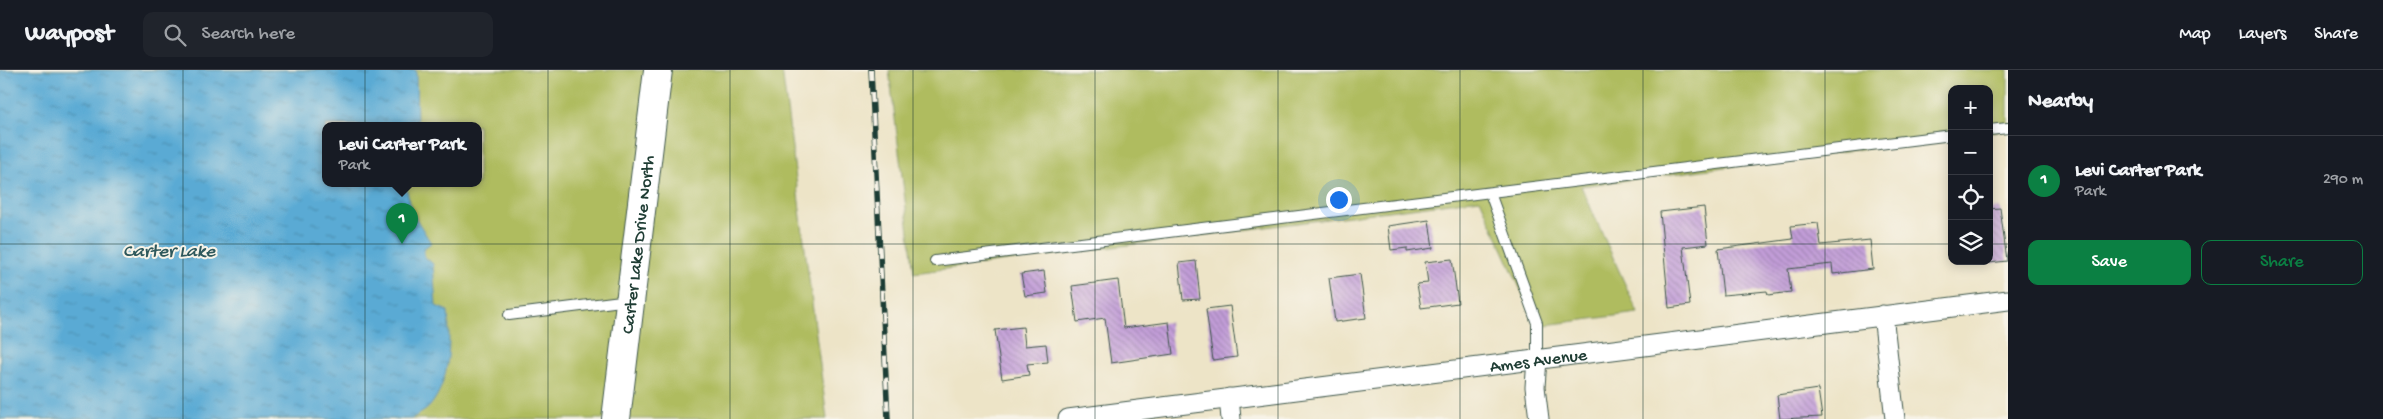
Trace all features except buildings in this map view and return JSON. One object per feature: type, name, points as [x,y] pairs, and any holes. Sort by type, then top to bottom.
[{"type":"street","name":"Carter Lake Drive North","points":[[616,419],[658,70]]},
{"type":"street","name":"Ames Avenue","points":[[1075,419],[2008,300]]},
{"type":"street","points":[[1883,315],[1895,419]]},
{"type":"street","points":[[1537,359],[1535,387],[1539,419]]},
{"type":"street","points":[[1229,398],[1232,419]]},
{"type":"lane","points":[[1993,130],[2008,128]]},
{"type":"lane","points":[[935,261],[1948,136]]},
{"type":"lane","points":[[1490,193],[1537,323],[1537,359]]},
{"type":"lane","points":[[509,315],[630,300]]},
{"type":"green space","points":[[0,70],[782,70],[827,419],[0,419]]},
{"type":"green space","points":[[889,70],[2008,70],[2008,130],[1993,132],[1993,85],[1948,85],[1948,138],[1581,186],[1638,313],[1537,326],[1480,199],[914,273]]},
{"type":"water","name":"Carter Lake","points":[[0,70],[416,70],[417,122],[322,122],[322,187],[406,187],[412,212],[431,243],[423,249],[425,257],[433,264],[436,306],[448,311],[448,360],[442,385],[430,406],[411,419],[0,419]]},
{"type":"railway","points":[[871,70],[888,419]]},
{"type":"place","name":"Levi Carter Park","points":[[402,244]]}]
